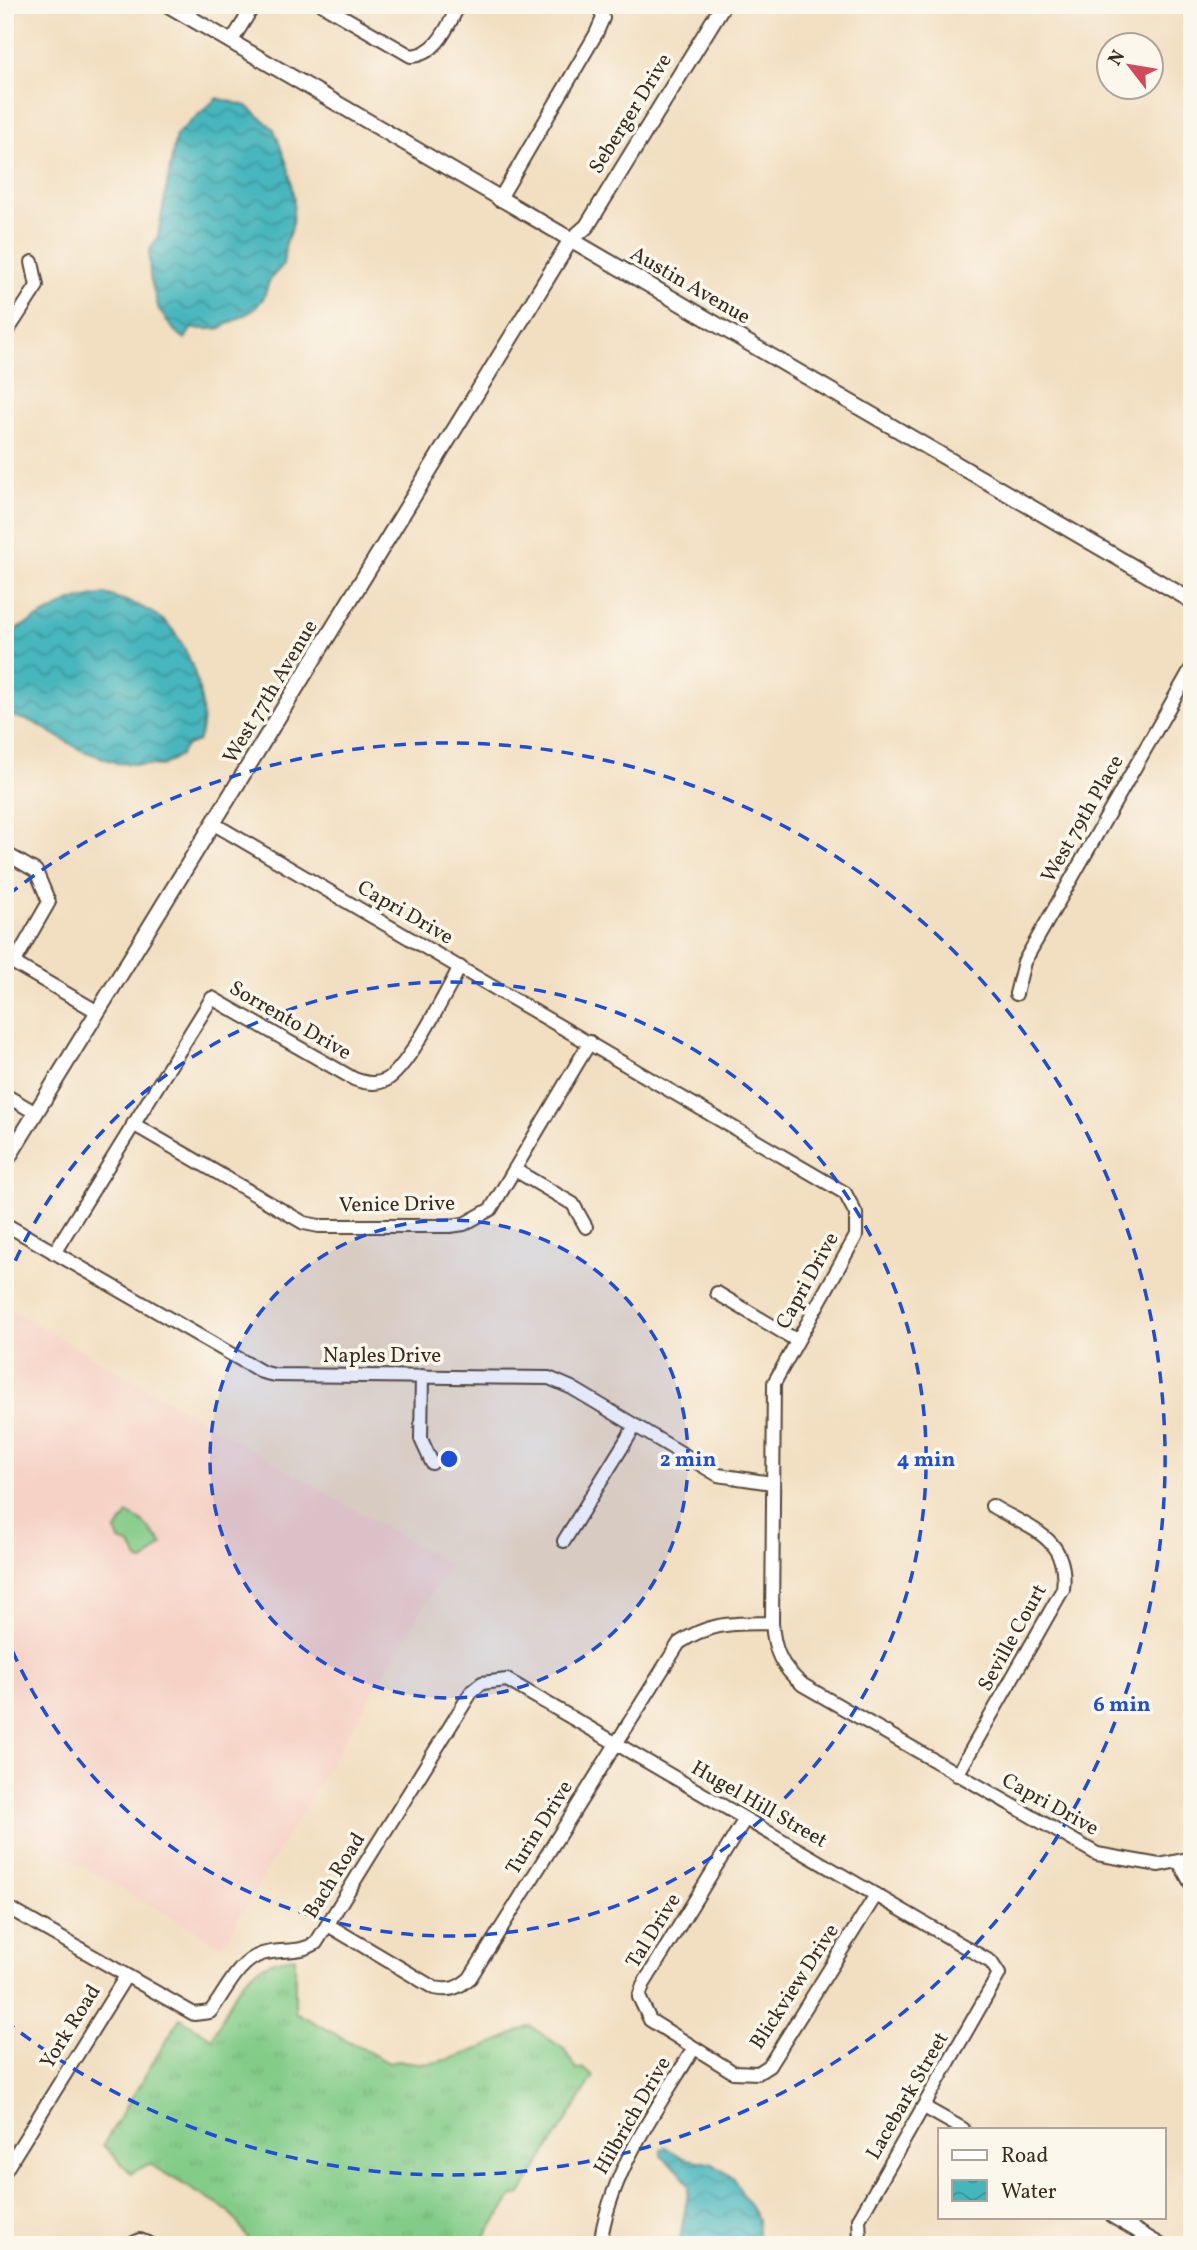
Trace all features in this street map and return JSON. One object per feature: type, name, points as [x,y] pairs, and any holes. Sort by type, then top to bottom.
[{"type":"street","name":"Austin Avenue","points":[[168,5],[1192,601]]},
{"type":"street","points":[[232,42],[254,5]]},
{"type":"street","points":[[323,5],[411,56],[423,55],[436,45],[458,5]]},
{"type":"street","points":[[499,200],[596,34],[603,18],[599,5]]},
{"type":"street","name":"Seberger Drive","points":[[570,241],[587,226],[723,5]]},
{"type":"street","name":"West 77th Avenue","points":[[5,1163],[570,241]]},
{"type":"street","points":[[5,335],[37,286],[32,262]]},
{"type":"street","name":"West 79th Place","points":[[1016,994],[1024,962],[1192,667]]},
{"type":"street","name":"Capri Drive","points":[[214,824],[845,1193],[856,1214],[856,1236],[774,1383],[772,1623],[774,1647],[779,1660],[803,1685],[1097,1854],[1136,1863],[1185,1860]]},
{"type":"street","points":[[5,853],[36,871],[45,886],[49,902],[10,960],[98,1012]]},
{"type":"street","name":"Sorrento Drive","points":[[54,1253],[212,998],[354,1079],[376,1083],[386,1080],[402,1065],[460,967]]},
{"type":"street","name":"Venice Drive","points":[[133,1124],[289,1216],[319,1226],[464,1224],[491,1209],[590,1042]]},
{"type":"street","points":[[5,1095],[36,1113]]},
{"type":"street","points":[[514,1170],[573,1204],[586,1227]]},
{"type":"street","name":"Naples Drive","points":[[5,1224],[261,1372],[274,1375],[549,1378],[718,1475],[772,1483]]},
{"type":"street","points":[[717,1293],[796,1340]]},
{"type":"street","points":[[422,1376],[421,1439],[432,1463]]},
{"type":"street","points":[[564,1541],[635,1426]]},
{"type":"street","name":"Seville Court","points":[[957,1774],[1063,1589],[1063,1559],[1055,1544],[992,1506]]},
{"type":"street","name":"Turin Drive","points":[[328,1926],[434,1988],[449,1991],[460,1987],[470,1978],[679,1643],[699,1629],[718,1624],[772,1623]]},
{"type":"street","name":"Hugel Hill Street","points":[[493,1679],[507,1680],[746,1819],[991,1962],[999,1974]]},
{"type":"street","name":"Bach Road","points":[[5,1906],[194,2014],[210,2012],[243,1964],[261,1954],[304,1950],[316,1943],[472,1691],[493,1679]]},
{"type":"street","name":"Tal Drive","points":[[694,2048],[650,2020],[639,1997],[643,1985],[746,1819]]},
{"type":"street","points":[[1185,1860],[1192,1886]]},
{"type":"street","name":"Blickview Drive","points":[[694,2048],[733,2072],[758,2073],[769,2066],[876,1895]]},
{"type":"street","name":"Lacebark Street","points":[[860,2239],[859,2219],[999,1974]]},
{"type":"street","name":"York Road","points":[[5,2171],[126,1976]]},
{"type":"street","name":"Hilbrich Drive","points":[[600,2245],[604,2214],[618,2175],[694,2048]]},
{"type":"street","points":[[924,2107],[961,2128]]},
{"type":"street","points":[[1115,2218],[1161,2245]]},
{"type":"street","points":[[130,2245],[140,2240],[152,2245]]},
{"type":"shaded area","points":[[5,1306],[449,1564],[222,1946],[5,1822]]},
{"type":"green space","points":[[128,1514],[142,1521],[163,1544],[144,1562],[138,1560],[131,1545],[119,1541],[116,1530]]},
{"type":"green space","points":[[295,1957],[295,2012],[389,2063],[400,2061],[426,2064],[445,2060],[482,2048],[530,2026],[564,2049],[577,2070],[582,2068],[594,2076],[521,2194],[513,2196],[479,2245],[252,2245],[230,2212],[149,2164],[131,2173],[103,2145],[180,2018],[212,2038],[234,1995],[250,1974],[276,1960]]},
{"type":"water","points":[[217,98],[247,106],[274,129],[288,167],[294,199],[292,228],[286,241],[283,265],[270,279],[264,297],[254,310],[219,329],[191,329],[185,339],[174,330],[159,310],[150,277],[149,252],[158,236],[176,135]]},
{"type":"water","points":[[105,594],[130,602],[168,625],[184,648],[197,681],[202,714],[202,729],[198,741],[187,745],[180,755],[162,766],[117,763],[81,750],[33,722],[5,714],[5,635],[71,601]]},
{"type":"water","points":[[665,2147],[684,2158],[713,2164],[733,2178],[758,2219],[758,2236],[767,2239],[767,2245],[679,2245],[689,2187],[679,2170],[661,2156],[661,2150]]}]
